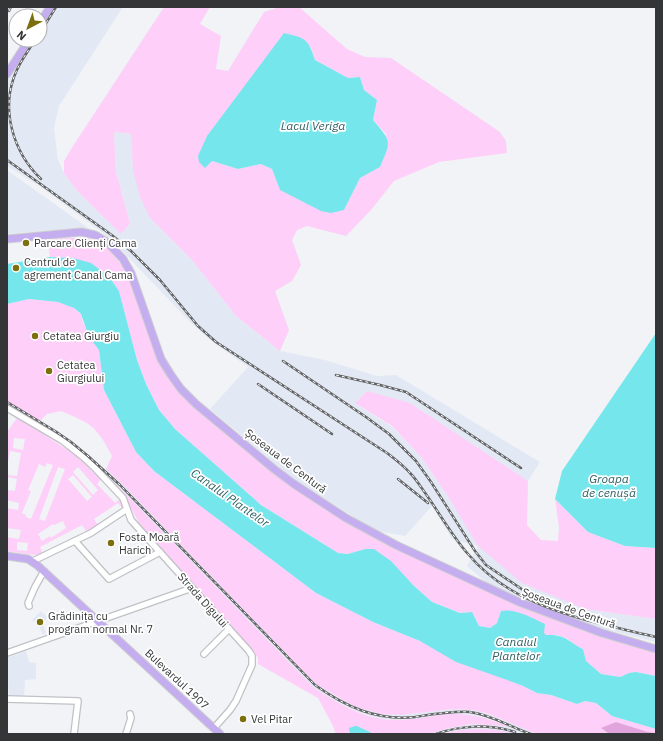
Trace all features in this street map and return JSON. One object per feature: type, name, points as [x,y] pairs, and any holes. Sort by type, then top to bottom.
[{"type":"main road","points":[[7,74],[24,48]]},
{"type":"main road","name":"Șoseaua de Centură","points":[[7,239],[81,232],[95,235],[107,242],[123,259],[131,273],[161,359],[181,389],[196,404],[274,469],[346,518],[389,541],[519,602],[602,633],[656,649]]},
{"type":"main road","name":"Bulevardul 1907","points":[[7,556],[32,561],[44,571],[220,734]]},
{"type":"street","name":"Strada Digului","points":[[7,408],[63,441],[82,456],[122,496],[125,500],[131,520],[249,651],[252,656],[252,660],[236,701],[214,728]]},
{"type":"street","points":[[32,561],[75,541],[127,509]]},
{"type":"street","points":[[75,541],[109,579],[160,552]]},
{"type":"street","points":[[30,606],[28,604],[31,596],[44,571]]},
{"type":"street","points":[[7,653],[192,588]]},
{"type":"street","points":[[204,654],[229,629]]},
{"type":"street","points":[[7,699],[78,701],[74,734]]},
{"type":"street","points":[[126,734],[132,718],[130,714]]},
{"type":"shaded area","points":[[53,7],[123,7],[59,106],[54,128],[58,160],[64,173],[78,192],[121,233],[130,222],[116,172],[114,132],[131,134],[133,170],[150,218],[192,260],[236,316],[280,351],[325,360],[377,376],[396,375],[540,462],[528,481],[410,403],[356,404],[392,427],[422,458],[449,498],[585,609],[656,619],[656,642],[515,607],[467,566],[478,546],[452,539],[432,506],[405,536],[377,531],[296,481],[210,409],[248,367],[214,343],[191,323],[110,238],[38,185],[7,166],[7,79],[27,48],[48,48],[48,15]]},
{"type":"shaded area","points":[[164,7],[210,7],[200,24],[221,36],[216,69],[228,71],[264,12],[280,7],[299,7],[347,49],[365,57],[391,58],[500,132],[506,141],[507,153],[439,162],[394,181],[371,210],[346,236],[307,226],[297,230],[292,240],[301,265],[292,281],[275,291],[289,330],[280,351],[236,316],[192,260],[150,218],[140,197],[133,170],[131,134],[114,132],[116,172],[130,223],[121,234],[78,192],[64,173],[64,161]],"holes":[[[311,47],[315,60],[348,78],[360,77],[364,90],[377,100],[373,120],[386,134],[380,167],[360,178],[344,210],[280,190],[272,169],[261,164],[238,169],[212,161]]]},
{"type":"shaded area","points":[[7,170],[91,230],[67,229],[7,234]]},
{"type":"shaded area","points":[[86,238],[97,241],[107,247],[131,277],[153,348],[167,374],[294,487],[451,573],[656,651],[656,676],[636,672],[620,677],[601,674],[586,661],[583,649],[568,639],[557,635],[546,635],[501,611],[497,623],[490,628],[479,626],[474,616],[467,612],[461,613],[432,602],[413,585],[365,549],[348,554],[338,553],[261,505],[175,429],[159,410],[146,384],[137,360],[119,291],[112,281],[103,272],[61,258],[50,257],[48,239]]},
{"type":"shaded area","points":[[29,299],[58,302],[74,308],[81,315],[83,323],[99,350],[104,390],[136,452],[154,471],[316,593],[373,622],[420,641],[537,693],[551,695],[577,704],[585,701],[596,703],[612,716],[656,729],[656,733],[616,722],[601,729],[609,734],[537,734],[489,714],[473,710],[453,709],[401,715],[382,714],[359,708],[348,703],[316,684],[106,469],[112,456],[102,438],[92,427],[61,411],[47,414],[37,424],[7,406],[7,304]]},
{"type":"shaded area","points":[[367,391],[410,403],[528,481],[527,525],[541,540],[558,541],[559,527],[555,499],[588,532],[625,546],[656,548],[656,619],[585,609],[522,583],[478,546],[449,498],[422,458],[392,426],[355,403]]},
{"type":"shaded area","points":[[17,418],[37,430],[75,455],[101,479],[97,484],[115,503],[120,499],[123,508],[118,503],[94,519],[98,525],[86,531],[82,525],[40,547],[43,554],[34,555],[7,551],[7,537],[19,539],[21,530],[7,528],[7,508],[18,510],[19,503],[7,500],[7,490],[15,491],[17,479],[7,477],[7,475],[17,476],[21,453],[10,451],[7,468],[7,432]],"holes":[[[14,438],[25,439],[23,450],[13,448]],[[47,463],[53,465],[31,519],[22,513],[31,491],[28,490],[39,464],[45,467]],[[58,467],[65,469],[45,521],[39,519]],[[78,467],[98,490],[93,495],[73,472]],[[73,475],[92,497],[87,501],[68,479]],[[63,521],[66,528],[51,538],[50,536],[42,541],[38,534],[53,524],[54,525]],[[17,542],[28,543],[27,551],[17,550]]]},
{"type":"shaded area","points":[[106,469],[316,684],[335,696],[359,708],[382,714],[401,715],[453,709],[478,711],[502,719],[537,734],[514,734],[499,730],[481,729],[459,730],[443,734],[430,734],[449,728],[472,724],[509,727],[488,718],[467,714],[400,720],[381,719],[358,712],[333,700],[313,687],[119,487],[103,473]]},
{"type":"shaded area","points":[[103,473],[119,487],[313,687],[329,697],[354,711],[382,719],[408,719],[451,714],[466,714],[496,721],[510,727],[472,724],[449,728],[430,734],[336,734],[318,698],[258,664],[258,658],[255,653],[140,525],[125,497]]},
{"type":"shaded area","name":"Grădinița cu program normal Nr. 7","points":[[41,611],[47,617],[43,625],[46,633],[43,635],[39,626],[32,620]]},
{"type":"shaded area","points":[[26,651],[29,662],[36,663],[36,679],[25,680],[24,696],[9,697],[7,658]]},
{"type":"shaded area","points":[[616,722],[656,734],[609,734],[601,728]]},
{"type":"shaded area","points":[[459,730],[499,730],[514,734],[443,734]]},
{"type":"water","name":"Lacul Veriga","points":[[284,33],[297,36],[305,40],[310,47],[315,60],[348,78],[360,77],[364,90],[377,100],[373,120],[384,133],[388,142],[388,147],[380,167],[360,178],[344,210],[331,213],[321,211],[280,190],[272,169],[261,164],[238,169],[212,161],[205,168],[199,162],[198,156],[207,136]]},
{"type":"water","name":"Canalul Plantelor","points":[[50,257],[73,258],[91,263],[112,281],[119,291],[137,360],[146,384],[159,410],[175,429],[261,505],[338,553],[348,554],[365,549],[374,549],[391,561],[413,585],[432,602],[460,613],[472,612],[479,626],[490,628],[497,623],[501,611],[506,610],[518,612],[545,624],[544,633],[546,635],[562,637],[583,649],[586,661],[601,674],[620,677],[636,672],[656,676],[656,729],[612,716],[596,703],[585,701],[577,704],[551,695],[537,693],[521,685],[456,662],[420,641],[373,622],[316,593],[154,471],[136,452],[104,390],[99,350],[89,337],[81,314],[74,308],[58,302],[29,299],[7,304],[7,264]]},
{"type":"water","name":"Groapa de cenușă","points":[[656,333],[656,548],[625,546],[588,532],[555,499],[562,471]]},
{"type":"water","points":[[355,726],[374,734],[350,734],[349,728]]},
{"type":"railway","points":[[48,20],[56,7]]},
{"type":"railway","points":[[30,48],[16,72],[11,86],[9,115],[12,129],[23,156],[41,179]]},
{"type":"railway","points":[[7,160],[113,236],[131,251],[160,280],[198,326],[216,342],[399,462],[417,482],[452,534],[468,554],[487,573],[508,588],[530,600],[554,610],[605,625],[656,637]]},
{"type":"railway","points":[[283,361],[389,434],[416,461],[475,551],[486,565],[531,594]]},
{"type":"railway","points":[[336,375],[406,392],[521,468]]},
{"type":"railway","points":[[258,384],[332,434]]},
{"type":"railway","points":[[7,402],[55,431],[88,456],[120,485],[315,685],[338,700],[362,711],[388,717],[401,718],[449,712],[470,712],[493,718],[531,734]]},
{"type":"railway","points":[[398,479],[428,503]]},
{"type":"railway","points":[[436,734],[465,727],[486,727],[505,729],[515,732]]},
{"type":"place","name":"Parcare Clienți Cama","points":[[26,243]]},
{"type":"place","name":"Centrul de agrement Canal Cama","points":[[16,268]]},
{"type":"place","name":"Cetatea Giurgiu","points":[[35,336]]},
{"type":"place","name":"Cetatea Giurgiului","points":[[49,371]]},
{"type":"place","name":"Fosta Moară Harich","points":[[111,543]]},
{"type":"place","name":"Grădinița cu program normal Nr. 7","points":[[40,622]]},
{"type":"place","name":"Vel Pitar","points":[[243,719]]}]
